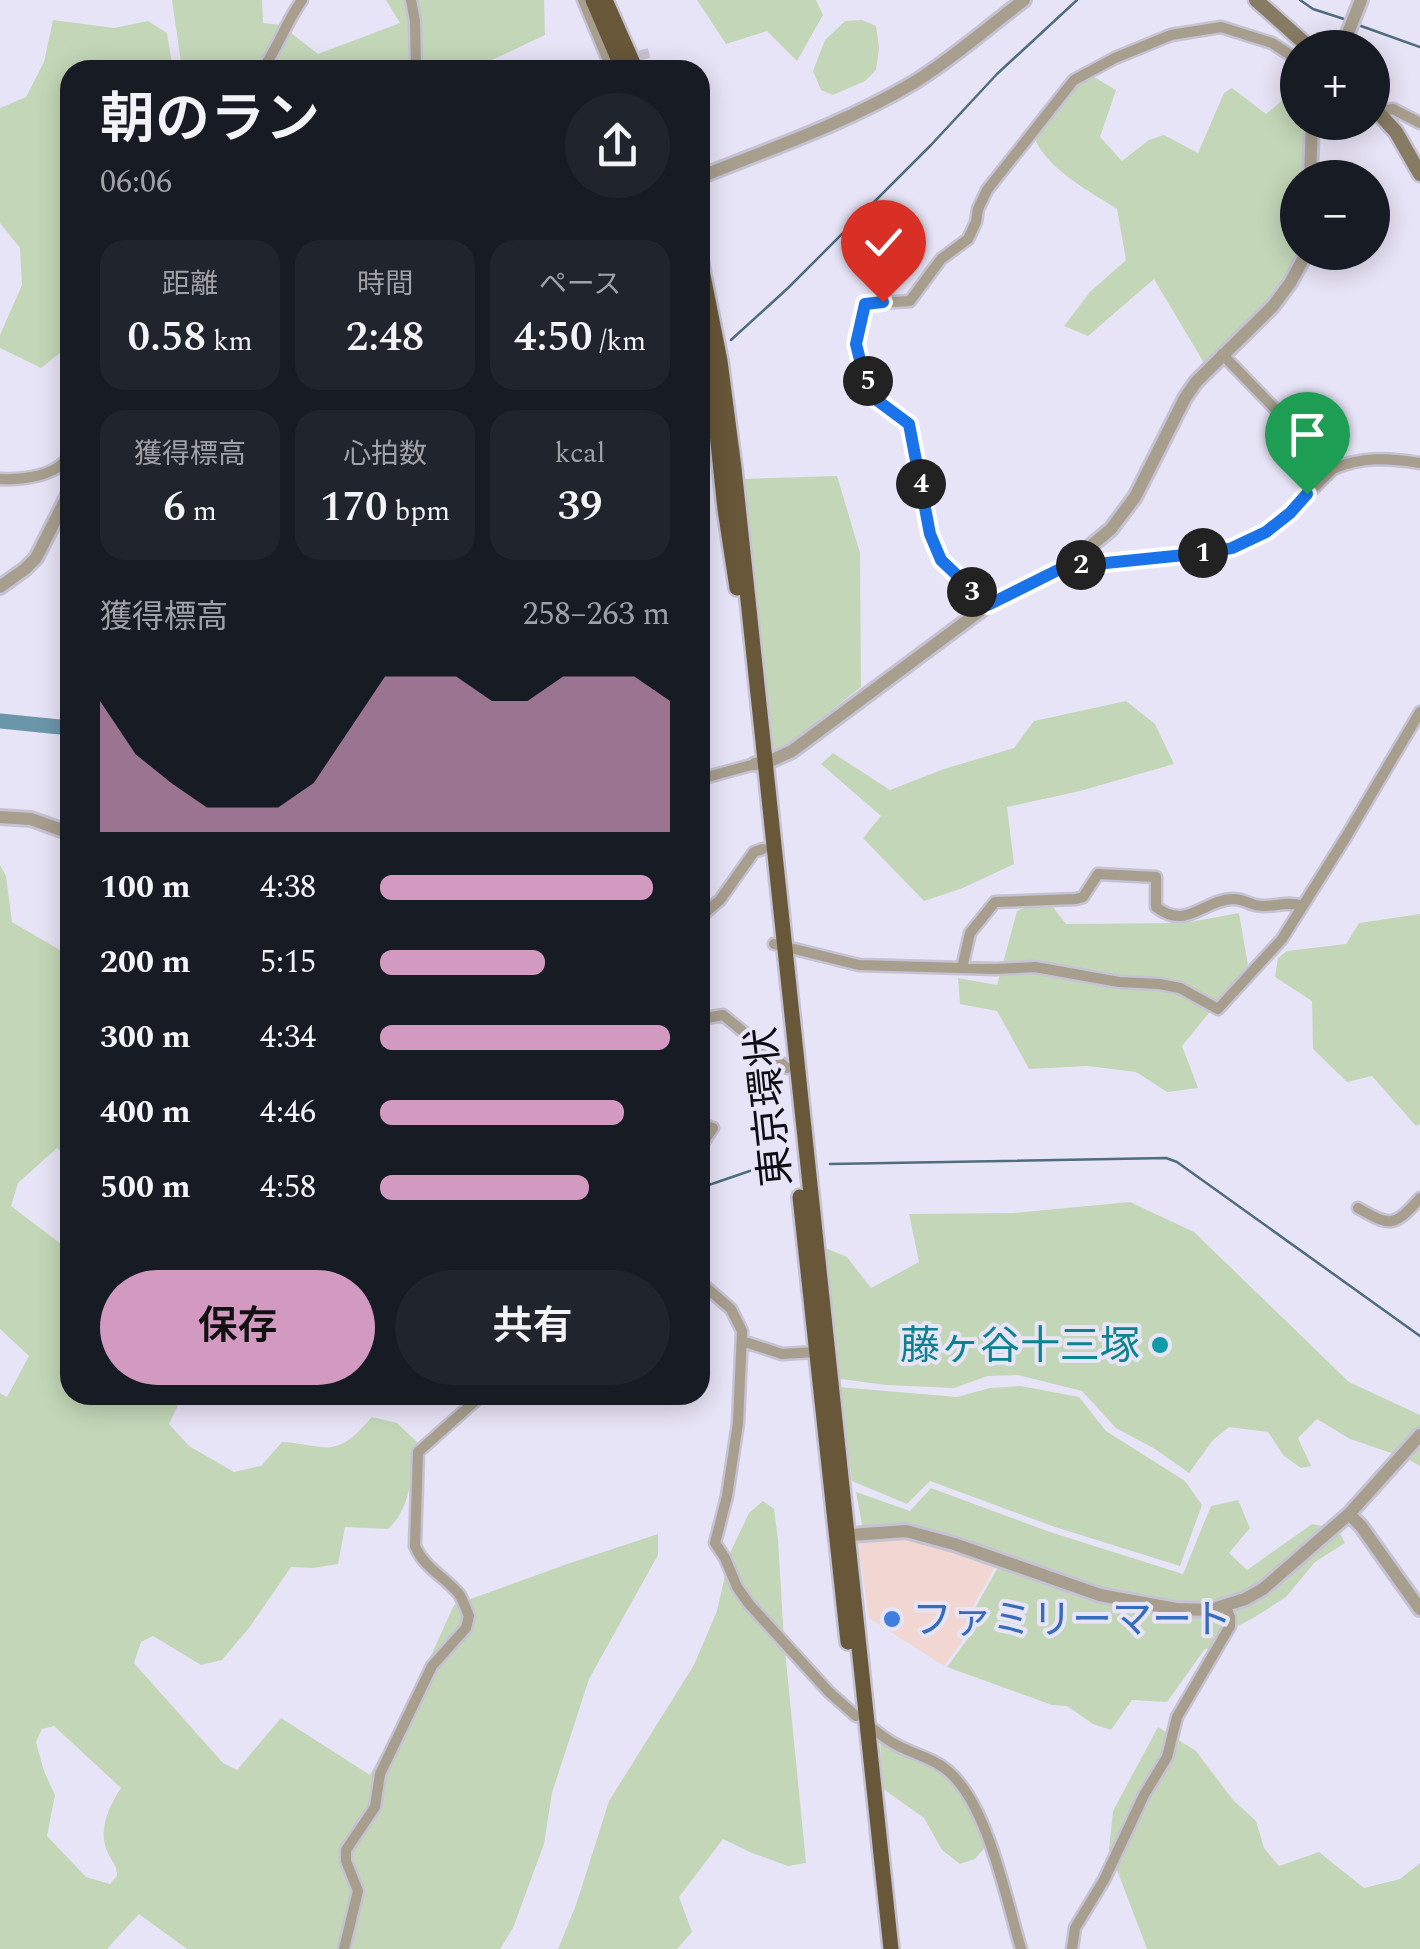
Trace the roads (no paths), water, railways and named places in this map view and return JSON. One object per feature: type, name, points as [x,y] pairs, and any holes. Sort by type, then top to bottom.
[{"type":"highway","points":[[593,0],[609,60]]},
{"type":"highway","points":[[606,0],[632,60]]},
{"type":"highway","name":"東京環状","points":[[710,308],[714,417]]},
{"type":"highway","name":"東京環状","points":[[710,388],[760,763],[841,1536],[891,1949]]},
{"type":"highway","name":"東京環状","points":[[760,763],[763,849],[778,945],[816,1352],[841,1536]]},
{"type":"highway","name":"東京環状","points":[[862,1720],[882,1949]]},
{"type":"main road","points":[[1256,0],[1290,30]]},
{"type":"main road","points":[[1390,125],[1420,174]]},
{"type":"street","points":[[270,60],[302,0]]},
{"type":"street","points":[[411,0],[415,60]]},
{"type":"street","points":[[583,0],[608,60]]},
{"type":"street","points":[[710,174],[816,132],[916,82],[1024,0]]},
{"type":"street","points":[[1349,30],[1361,0]]},
{"type":"street","points":[[988,605],[941,560],[930,534],[909,424],[874,398],[856,344],[865,304],[910,301],[918,294],[942,260],[968,239],[987,190],[1074,80],[1171,35],[1221,27],[1280,48]]},
{"type":"street","points":[[1390,108],[1420,124]]},
{"type":"street","points":[[710,776],[792,751],[988,605],[1068,565],[1110,529],[1135,497],[1196,382],[1273,306],[1297,270]]},
{"type":"street","points":[[1222,354],[1333,470]]},
{"type":"street","points":[[1068,565],[1214,552],[1243,544],[1290,513],[1333,470],[1368,459],[1420,463]]},
{"type":"street","points":[[0,479],[42,474],[60,466]]},
{"type":"street","points":[[0,586],[36,558],[60,511]]},
{"type":"street","points":[[778,945],[859,964],[996,970],[1035,966],[1118,982],[1159,984],[1180,988],[1218,1009],[1271,952],[1303,906],[1420,712]]},
{"type":"street","points":[[0,816],[60,830]]},
{"type":"street","points":[[710,909],[754,852],[763,849]]},
{"type":"street","points":[[962,968],[970,933],[995,902],[1076,900],[1083,897],[1098,874],[1156,877],[1156,907],[1161,912],[1184,917],[1234,898],[1258,906],[1290,902],[1303,906]]},
{"type":"street","points":[[710,1017],[724,1014],[787,1068]]},
{"type":"street","points":[[1358,1208],[1382,1222],[1392,1223],[1417,1206]]},
{"type":"street","points":[[710,1291],[738,1321],[742,1341],[738,1423],[715,1543],[749,1604],[829,1692],[895,1744],[948,1770],[967,1794],[984,1825],[1021,1949]]},
{"type":"street","points":[[742,1341],[782,1354],[816,1352]]},
{"type":"street","points":[[344,1949],[358,1890],[346,1861],[346,1850],[375,1807],[380,1774],[432,1666],[466,1628],[469,1616],[459,1594],[433,1572],[415,1546],[418,1452],[471,1405]]},
{"type":"street","points":[[841,1536],[906,1531],[1100,1595],[1192,1611],[1226,1606],[1264,1589],[1349,1514],[1420,1435]]},
{"type":"street","points":[[1349,1514],[1420,1609]]},
{"type":"street","points":[[1072,1949],[1075,1928],[1167,1758],[1183,1705],[1230,1626],[1226,1606]]},
{"type":"waterway","points":[[731,340],[788,288],[997,74],[1077,0]]},
{"type":"waterway","points":[[1300,0],[1313,9],[1344,19]]},
{"type":"waterway","points":[[1361,26],[1420,47]]},
{"type":"waterway","points":[[0,721],[60,727]]},
{"type":"waterway","points":[[830,1164],[1166,1158],[1177,1162],[1420,1336]]},
{"type":"waterway","points":[[710,1185],[776,1162]]},
{"type":"tunnel","points":[[625,59],[649,53]]},
{"type":"place","name":"藤ヶ谷十三塚","points":[[1160,1345]]},
{"type":"place","name":"ファミリーマート","points":[[892,1619]]}]
